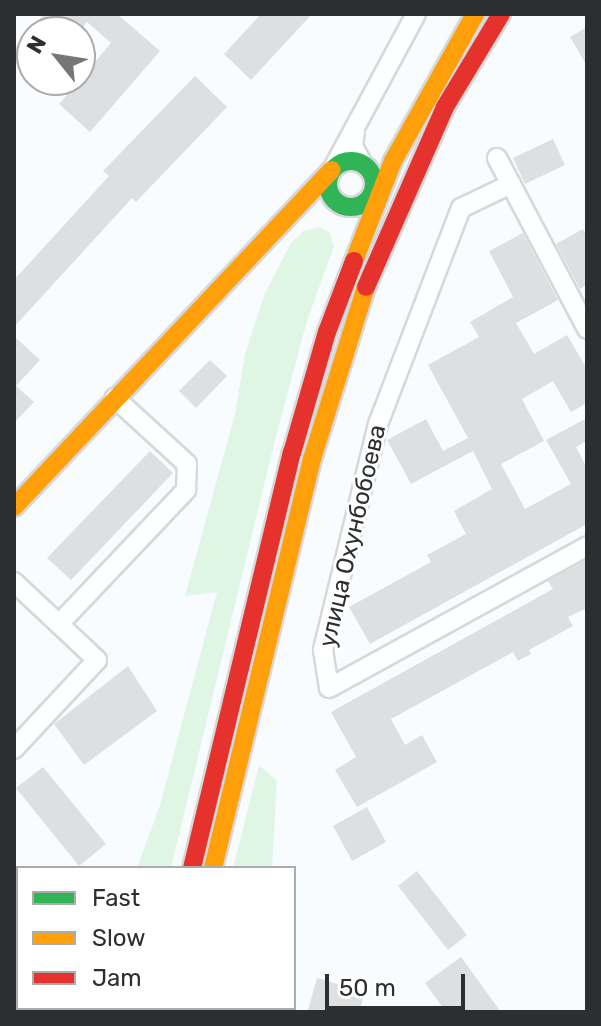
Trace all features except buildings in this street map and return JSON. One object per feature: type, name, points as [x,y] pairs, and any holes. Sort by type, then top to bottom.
[{"type":"main road","points":[[192,866],[308,393],[372,195],[475,14]]},
{"type":"main road","points":[[213,866],[312,459],[346,343],[384,240],[413,174],[452,95],[501,14]]},
{"type":"main road","points":[[14,507],[332,170],[346,161],[377,166],[393,161]]},
{"type":"main road","points":[[362,163],[384,240]]},
{"type":"main road","points":[[332,170],[328,190],[358,222],[361,236]]},
{"type":"main road","points":[[291,213],[312,203],[341,205],[372,195],[413,174]]},
{"type":"street","points":[[332,170],[416,14]]},
{"type":"street","points":[[357,126],[353,146],[362,163]]},
{"type":"street","points":[[497,158],[587,329]]},
{"type":"street","name":"улица Охунбобоева","points":[[511,184],[461,208],[378,424],[323,650],[329,688],[587,546]]},
{"type":"street","points":[[59,624],[186,490],[187,464],[115,398]]},
{"type":"street","points":[[14,582],[97,660],[14,749]]},
{"type":"green space","points":[[320,227],[330,233],[334,246],[307,321],[274,444],[171,866],[138,866],[160,805],[217,592],[185,596],[235,414],[245,354],[265,293],[291,243],[304,231]]},
{"type":"green space","points":[[259,765],[277,781],[272,866],[234,866]]},
{"type":"traffic: fast","points":[[351,161],[367,168],[374,184],[367,200],[351,207],[335,200],[328,184],[335,168],[351,161]]},
{"type":"traffic: slow","points":[[354,261],[393,161],[475,14]]},
{"type":"traffic: slow","points":[[14,507],[332,170]]},
{"type":"traffic: slow","points":[[213,866],[312,459],[366,287]]},
{"type":"traffic: jam","points":[[366,287],[445,107],[501,14]]},
{"type":"traffic: jam","points":[[192,866],[292,453],[327,332],[354,261]]}]
